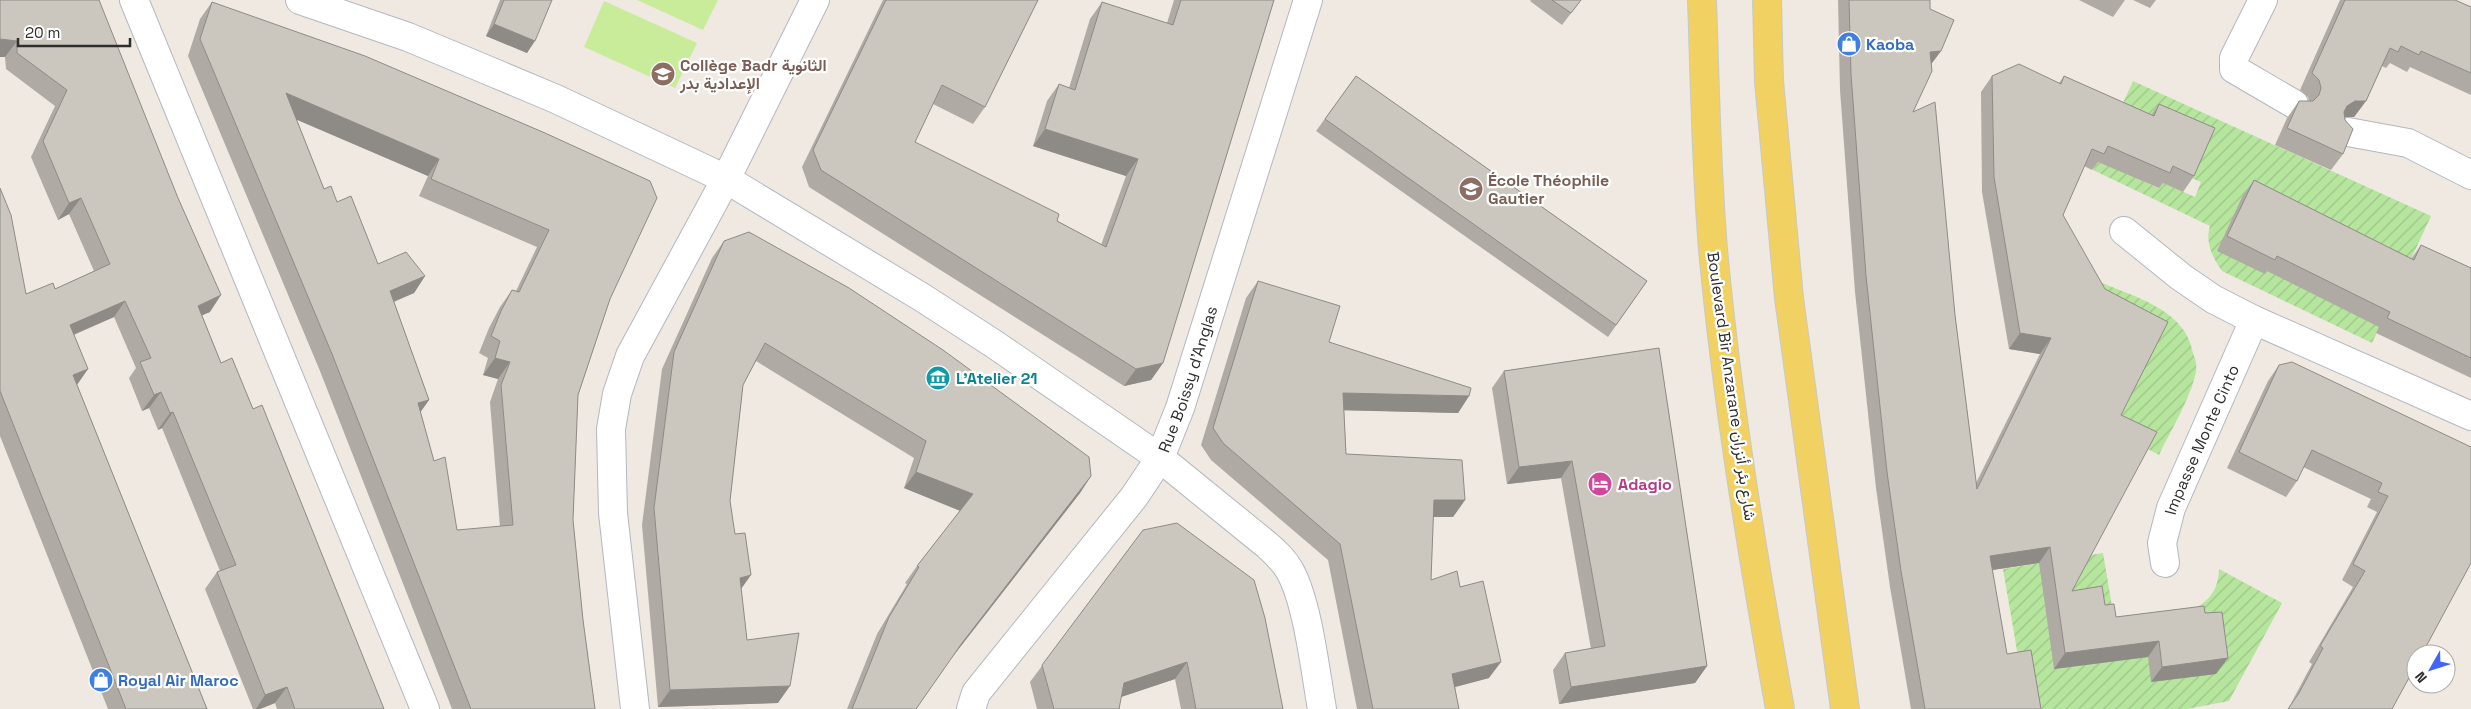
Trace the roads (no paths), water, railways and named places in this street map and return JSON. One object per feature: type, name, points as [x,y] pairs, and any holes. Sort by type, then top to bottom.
[{"type":"main road","name":"Boulevard Bir Anzarane شارع بئر أنزران","points":[[1702,0],[1707,156],[1724,346],[1780,709]]},
{"type":"main road","points":[[1767,0],[1769,81],[1788,288],[1815,498],[1846,709]]},
{"type":"street","points":[[134,0],[425,709]]},
{"type":"street","points":[[300,0],[408,37],[556,99],[726,179],[923,298],[1160,458],[1281,557],[1289,569],[1296,584],[1304,617],[1322,709]]},
{"type":"street","points":[[635,709],[613,513],[611,430],[618,394],[630,356],[726,179],[815,0]]},
{"type":"street","name":"Rue Boissy d’Anglas","points":[[971,709],[976,693],[1134,497],[1160,458],[1180,408],[1308,0]]},
{"type":"street","points":[[2263,0],[2234,58],[2234,69],[2294,104]]},
{"type":"street","points":[[2348,132],[2408,143],[2471,175]]},
{"type":"street","points":[[2124,232],[2213,299],[2254,320],[2471,416]]},
{"type":"street","name":"Impasse Monte Cinto","points":[[2165,563],[2162,543],[2171,508],[2254,320]]},
{"type":"place","name":"Kaoba","points":[[1849,44]]},
{"type":"place","name":"Collège Badr الثانوية الإعدادية بدر","points":[[663,74]]},
{"type":"place","name":"École Théophile Gautier","points":[[1471,189]]},
{"type":"place","name":"L'Atelier 21","points":[[938,378]]},
{"type":"place","name":"Adagio","points":[[1600,484]]},
{"type":"place","name":"Royal Air Maroc","points":[[101,680]]}]
